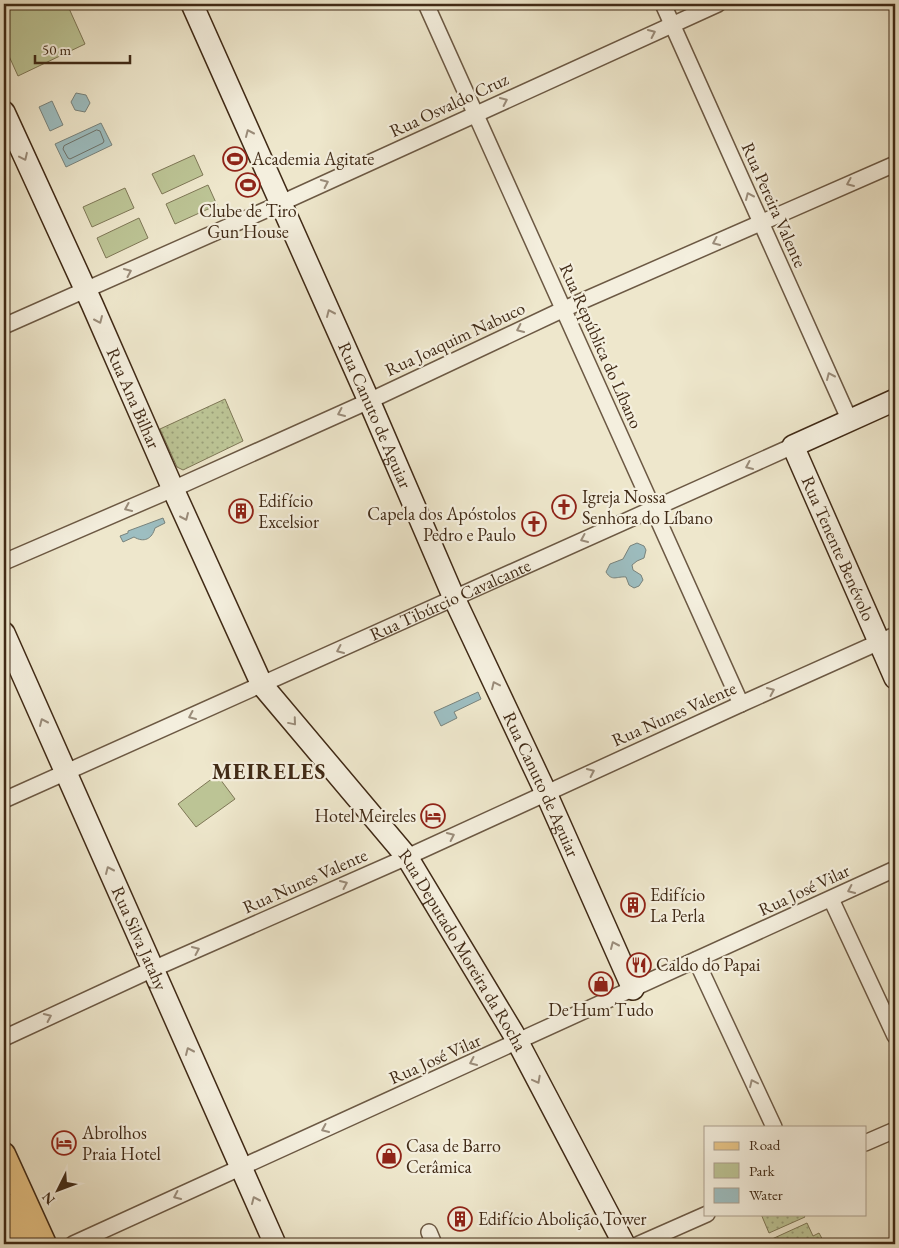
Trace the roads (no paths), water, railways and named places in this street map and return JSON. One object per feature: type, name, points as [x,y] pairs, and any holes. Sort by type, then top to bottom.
[{"type":"main road","points":[[4,1154],[45,1244]]},
{"type":"main road","points":[[4,1203],[22,1244]]},
{"type":"street","name":"Rua Canuto de Aguiar","points":[[192,4],[369,401],[454,598],[546,793],[633,989]]},
{"type":"street","name":"Rua República do Líbano","points":[[426,4],[741,704]]},
{"type":"street","name":"Rua Pereira Valente","points":[[664,4],[850,421]]},
{"type":"street","name":"Rua Osvaldo Cruz","points":[[4,326],[86,291],[718,4]]},
{"type":"street","name":"Rua Ana Bilhar","points":[[4,112],[262,685]]},
{"type":"street","name":"Rua Joaquim Nabuco","points":[[4,562],[369,401],[564,309],[895,164]]},
{"type":"street","name":"Rua Tibúrcio Cavalcante","points":[[4,800],[895,400]]},
{"type":"street","name":"Rua Tenente Benévolo","points":[[793,446],[887,639],[895,678]]},
{"type":"street","name":"Rua Silva Jatahy","points":[[4,632],[275,1244]]},
{"type":"street","name":"Rua Nunes Valente","points":[[4,1038],[153,969],[407,857],[887,639]]},
{"type":"street","name":"Rua Deputado Moreira da Rocha","points":[[262,685],[407,857],[518,1042],[624,1244]]},
{"type":"street","name":"Rua José Vilar","points":[[73,1244],[895,869]]},
{"type":"street","points":[[831,899],[895,1036]]},
{"type":"street","points":[[696,960],[774,1126]]},
{"type":"street","points":[[866,1143],[895,1130]]},
{"type":"street","points":[[639,1244],[704,1216]]},
{"type":"water","points":[[76,93],[86,95],[90,103],[85,112],[75,110],[71,102]]},
{"type":"water","points":[[52,101],[63,125],[50,131],[39,107]]},
{"type":"water","points":[[101,123],[112,145],[66,167],[55,144]]},
{"type":"water","points":[[163,518],[165,523],[155,528],[152,535],[147,539],[141,540],[134,537],[123,542],[120,536],[128,533],[128,531]]},
{"type":"water","points":[[637,543],[644,546],[646,550],[644,558],[632,565],[633,570],[641,575],[643,580],[639,586],[634,588],[629,585],[626,577],[613,578],[606,572],[610,564],[623,559],[630,546]]},
{"type":"water","points":[[478,692],[481,699],[454,712],[457,718],[441,726],[434,712]]},
{"type":"place","name":"Academia Agitate","points":[[235,159]]},
{"type":"place","name":"Clube de Tiro Gun House","points":[[248,185]]},
{"type":"place","name":"Igreja Nossa Senhora do Líbano","points":[[564,507]]},
{"type":"place","name":"Edifício Excelsior","points":[[241,511]]},
{"type":"place","name":"Capela dos Apóstolos Pedro e Paulo","points":[[534,524]]},
{"type":"place","name":"Hotel Meireles","points":[[433,816]]},
{"type":"place","name":"Edifício La Perla","points":[[633,905]]},
{"type":"place","name":"Caldo do Papai","points":[[639,965]]},
{"type":"place","name":"De Hum Tudo","points":[[601,984]]},
{"type":"place","name":"Abrolhos Praia Hotel","points":[[64,1143]]},
{"type":"place","name":"Casa de Barro Cerâmica","points":[[389,1156]]},
{"type":"place","name":"Edifício Abolição Tower","points":[[460,1219]]},
{"type":"district","name":"MEIRELES","points":[[269,771]]}]
